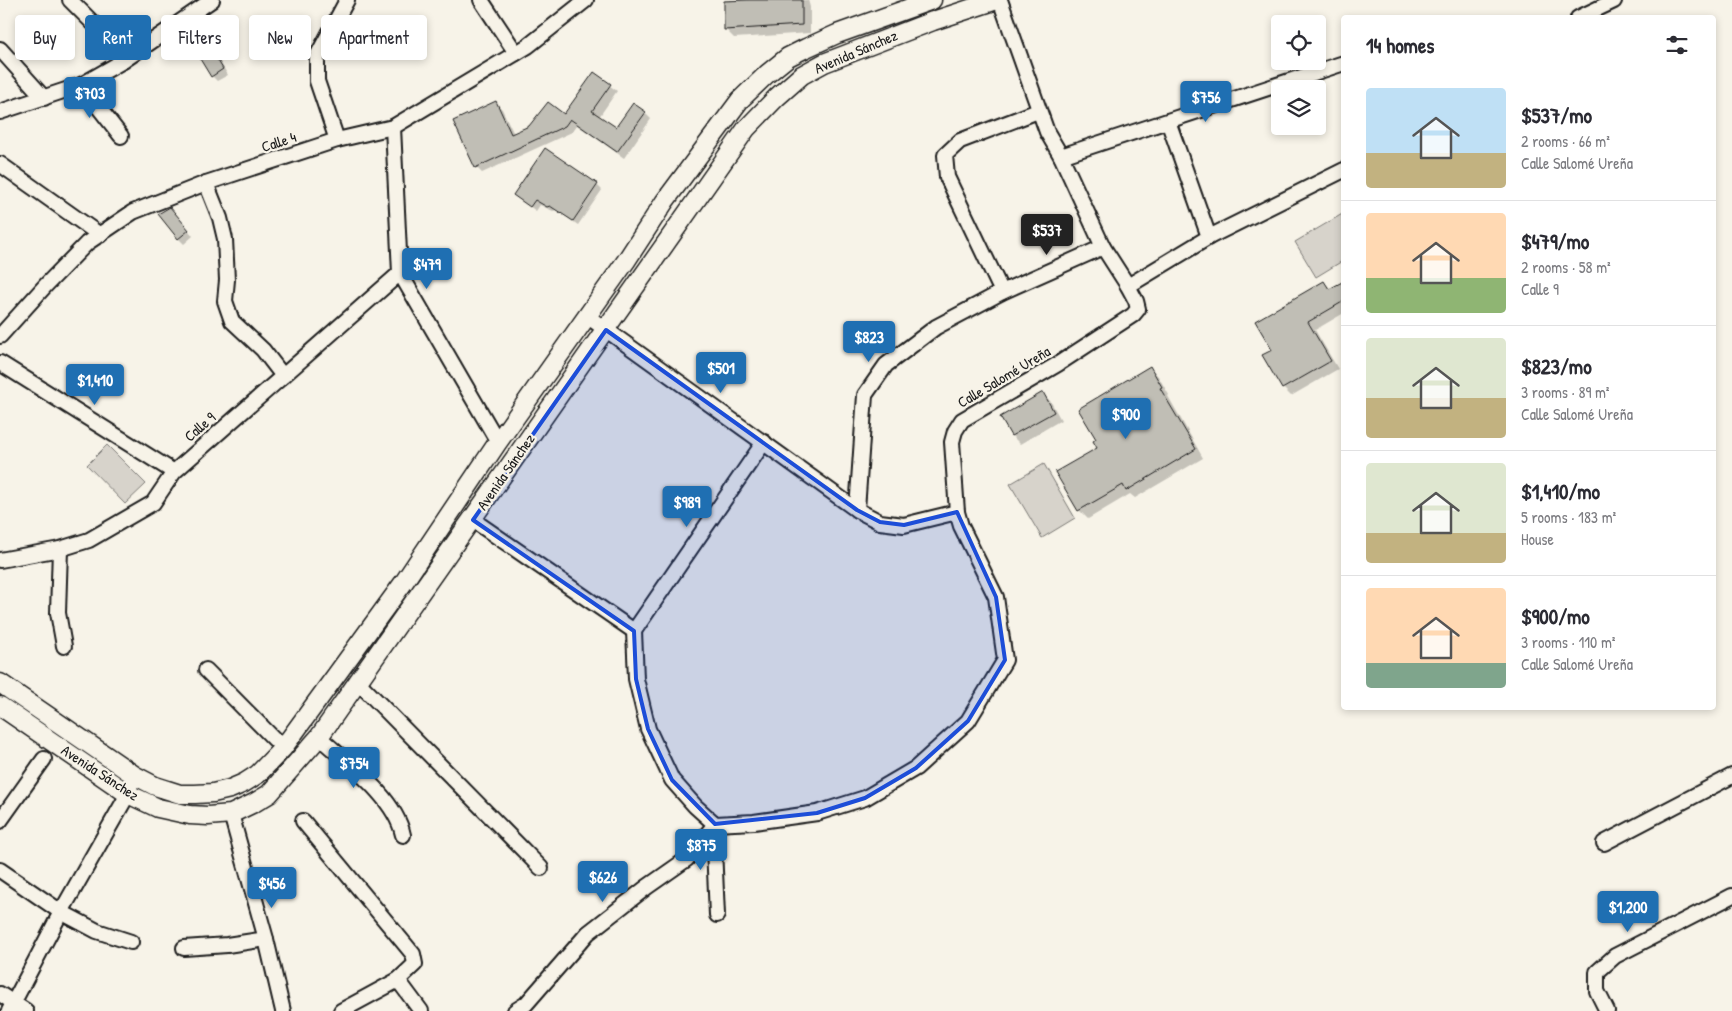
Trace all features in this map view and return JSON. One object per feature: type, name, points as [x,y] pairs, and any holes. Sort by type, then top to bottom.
[{"type":"street","points":[[70,0],[98,28],[123,61]]},
{"type":"street","points":[[0,112],[81,85],[123,61],[212,0]]},
{"type":"street","points":[[336,140],[317,80],[317,56],[347,0]]},
{"type":"street","points":[[481,0],[516,53]]},
{"type":"street","name":"Calle 4","points":[[0,336],[87,243],[134,212],[206,183],[336,140],[393,127],[528,46],[586,0]]},
{"type":"street","name":"Avenida Sánchez","points":[[0,683],[134,775],[155,786],[180,794],[213,793],[244,783],[258,774],[283,748],[404,582],[498,442],[588,316],[665,201],[740,100],[767,74],[788,58],[837,34],[932,0]]},
{"type":"street","name":"Avenida Sánchez","points":[[0,706],[128,794],[158,808],[171,812],[208,816],[230,814],[254,804],[269,794],[320,737],[746,129],[776,97],[802,75],[824,63],[933,21],[999,0]]},
{"type":"street","name":"Calle Salomé Ureña","points":[[714,825],[754,822],[817,813],[865,798],[916,768],[968,721],[1005,660],[996,597],[961,526],[952,442],[955,431],[962,420],[1058,364],[1134,315],[1138,308],[1128,286],[1103,247],[1061,156],[1047,132],[999,0]]},
{"type":"street","points":[[1584,15],[1614,1]]},
{"type":"street","points":[[0,49],[44,98]]},
{"type":"street","points":[[1061,156],[1341,64]]},
{"type":"street","points":[[81,85],[121,136]]},
{"type":"street","points":[[1002,292],[947,177],[945,155],[960,140],[1038,111]]},
{"type":"street","points":[[1168,121],[1209,237]]},
{"type":"street","points":[[393,127],[400,273],[498,442]]},
{"type":"street","points":[[0,164],[100,235]]},
{"type":"street","points":[[1128,286],[1209,237],[1341,171]]},
{"type":"street","points":[[206,183],[220,218],[225,240],[227,280],[224,292],[232,321],[263,350],[283,376]]},
{"type":"street","points":[[665,201],[686,213]]},
{"type":"street","points":[[857,510],[866,395],[886,365],[936,327],[1002,292],[1103,247]]},
{"type":"street","name":"Calle 9","points":[[0,560],[60,549],[89,540],[153,503],[174,472],[400,273]]},
{"type":"street","points":[[588,316],[857,510],[880,522],[904,525],[958,512]]},
{"type":"street","points":[[0,363],[174,472]]},
{"type":"street","points":[[717,915],[714,825],[672,780],[648,729],[636,679],[634,631],[764,442]]},
{"type":"street","points":[[473,520],[634,631]]},
{"type":"street","points":[[60,549],[58,613],[64,646]]},
{"type":"street","points":[[206,670],[283,748]]},
{"type":"street","points":[[358,682],[541,868]]},
{"type":"street","points":[[320,737],[378,791],[400,824],[403,835]]},
{"type":"street","points":[[0,821],[44,759]]},
{"type":"street","points":[[0,994],[16,1008],[61,912],[128,794],[134,775]]},
{"type":"street","points":[[1604,843],[1732,776]]},
{"type":"street","points":[[230,814],[266,939],[283,1011]]},
{"type":"street","points":[[303,821],[413,954],[415,964],[398,980],[341,1011]]},
{"type":"street","points":[[515,1011],[526,1004],[588,933],[647,887],[687,859],[714,825]]},
{"type":"street","points":[[0,870],[61,912],[97,930],[131,942]]},
{"type":"street","points":[[1607,1011],[1597,991],[1597,972],[1615,956],[1732,896]]},
{"type":"street","points":[[184,948],[226,945],[266,939]]},
{"type":"street","points":[[398,980],[421,1011]]},
{"type":"highlighted area","points":[[606,330],[857,510],[880,522],[904,525],[957,512],[996,597],[1005,660],[968,721],[916,768],[865,798],[817,813],[715,824],[672,780],[648,729],[636,679],[634,631],[473,520]]},
{"type":"shaded area","points":[[1341,215],[1341,262],[1316,277],[1295,242]]},
{"type":"shaded area","points":[[107,445],[146,484],[125,504],[87,465]]},
{"type":"shaded area","points":[[1044,464],[1075,518],[1042,538],[1010,484]]},
{"type":"building","points":[[802,0],[802,25],[724,30],[724,1]]},
{"type":"building","points":[[201,60],[218,60],[223,69],[211,77]]},
{"type":"building","points":[[594,72],[611,84],[592,111],[616,127],[633,103],[646,112],[617,152],[570,119],[565,126],[475,168],[453,121],[496,101],[511,134],[529,126],[548,102],[564,114]]},
{"type":"building","points":[[545,148],[598,184],[573,221],[550,206],[547,207],[535,200],[530,207],[513,195]]},
{"type":"building","points":[[170,207],[189,230],[178,239],[158,214]]},
{"type":"building","points":[[1324,281],[1329,289],[1341,283],[1341,303],[1308,322],[1331,361],[1282,389],[1262,355],[1272,350],[1255,321]]},
{"type":"building","points":[[1150,366],[1162,387],[1160,388],[1196,449],[1126,491],[1123,485],[1078,511],[1055,472],[1097,448],[1093,441],[1096,439],[1078,409]]},
{"type":"building","points":[[1043,392],[1054,412],[1011,436],[1000,417]]}]
